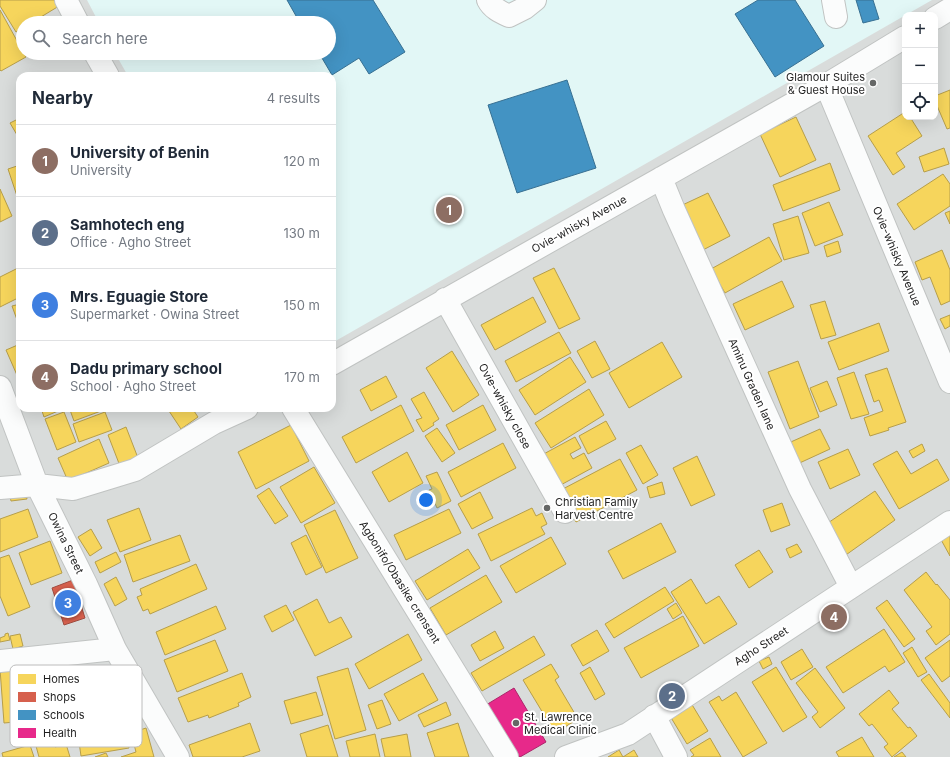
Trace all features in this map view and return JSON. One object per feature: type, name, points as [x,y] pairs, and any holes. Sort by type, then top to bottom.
[{"type":"street","points":[[66,0],[74,16]]},
{"type":"street","points":[[488,0],[490,4],[499,12],[509,16],[526,8],[535,0]]},
{"type":"street","points":[[938,16],[950,9]]},
{"type":"street","name":"Ovie-whisky Avenue","points":[[336,362],[826,85],[902,39]]},
{"type":"street","points":[[99,60],[106,72]]},
{"type":"street","name":"Ovie-whisky Avenue","points":[[826,85],[950,382]]},
{"type":"street","name":"Aminu Graden lane","points":[[661,178],[677,218],[800,490],[851,587]]},
{"type":"street","name":"Ovie-whisky close","points":[[445,299],[565,512]]},
{"type":"street","name":"Owina Street","points":[[0,387],[37,485],[86,584],[115,649],[124,665]]},
{"type":"street","points":[[0,488],[37,485],[73,489],[135,470],[214,423],[238,412]]},
{"type":"street","name":"Agbonifo/Obasike crensent","points":[[295,412],[507,757]]},
{"type":"street","name":"Agho Street","points":[[566,757],[628,734],[950,522]]},
{"type":"street","points":[[0,661],[115,649]]},
{"type":"street","name":"Owina Street","points":[[142,695],[178,757]]},
{"type":"street","points":[[654,716],[676,757]]},
{"type":"shaded area","points":[[0,0],[950,0],[950,757],[0,757]]},
{"type":"shaded area","points":[[87,0],[932,0],[911,12],[902,12],[902,17],[336,341],[336,72],[126,72],[119,60],[336,60],[336,16],[95,16]]},
{"type":"building: Homes","points":[[0,0],[55,0],[59,6],[43,16],[16,16],[16,32],[0,6]]},
{"type":"building: Homes","points":[[0,10],[16,39],[16,60],[21,60],[1,71]]},
{"type":"building: Homes","points":[[950,90],[950,128],[947,129],[938,108],[938,95]]},
{"type":"building: Homes","points":[[902,114],[902,120],[912,120],[922,136],[896,153],[905,167],[893,175],[868,136]]},
{"type":"building: Homes","points":[[796,117],[816,160],[780,177],[760,134]]},
{"type":"building: Homes","points":[[16,120],[16,133],[10,123]]},
{"type":"building: Homes","points":[[944,148],[949,164],[924,172],[919,157]]},
{"type":"building: Homes","points":[[830,163],[840,190],[783,211],[773,185]]},
{"type":"building: Homes","points":[[16,166],[16,193],[8,169]]},
{"type":"building: Homes","points":[[943,174],[950,184],[950,206],[914,230],[897,204]]},
{"type":"building: Homes","points":[[0,189],[12,216],[0,222]]},
{"type":"building: Homes","points":[[708,193],[730,236],[699,252],[676,208]]},
{"type":"building: Homes","points":[[829,202],[843,235],[815,246],[802,213]]},
{"type":"building: Homes","points":[[950,211],[950,224],[945,213]]},
{"type":"building: Homes","points":[[798,216],[809,253],[784,260],[773,224]]},
{"type":"building: Homes","points":[[769,237],[782,261],[725,293],[711,269]]},
{"type":"building: Homes","points":[[838,241],[841,252],[827,257],[824,246]]},
{"type":"building: Homes","points":[[942,250],[950,270],[950,301],[941,305],[930,277],[922,280],[915,262]]},
{"type":"building: Homes","points":[[554,268],[580,319],[559,329],[533,278]]},
{"type":"building: Homes","points":[[16,269],[16,299],[0,307],[0,277]]},
{"type":"building: Homes","points":[[782,281],[794,307],[745,330],[733,304]]},
{"type":"building: Homes","points":[[533,297],[546,322],[495,350],[481,325]]},
{"type":"building: Homes","points":[[825,301],[836,335],[821,339],[810,305]]},
{"type":"building: Homes","points":[[16,305],[16,317],[12,306]]},
{"type":"building: Homes","points":[[950,315],[950,326],[945,329],[940,319]]},
{"type":"building: Homes","points":[[879,323],[889,351],[839,370],[828,342]]},
{"type":"building: Homes","points":[[559,332],[571,353],[516,382],[505,361]]},
{"type":"building: Homes","points":[[595,341],[610,369],[592,378],[577,351]]},
{"type":"building: Homes","points":[[662,342],[682,377],[629,408],[609,373]]},
{"type":"building: Homes","points":[[16,346],[16,373],[6,350]]},
{"type":"building: Homes","points":[[452,351],[479,395],[453,412],[426,368]]},
{"type":"building: Homes","points":[[570,357],[586,382],[535,415],[519,390]]},
{"type":"building: Homes","points":[[798,361],[819,417],[790,429],[768,372]]},
{"type":"building: Homes","points":[[887,368],[906,422],[888,428],[889,430],[870,436],[864,418],[883,411],[879,400],[874,402],[865,375]]},
{"type":"building: Homes","points":[[854,372],[869,414],[851,419],[837,378]]},
{"type":"building: Homes","points":[[386,376],[397,397],[371,411],[360,390]]},
{"type":"building: Homes","points":[[827,381],[837,405],[820,412],[810,388]]},
{"type":"building: Homes","points":[[589,389],[604,415],[551,448],[535,423]]},
{"type":"building: Homes","points":[[424,392],[439,419],[433,423],[434,425],[423,432],[416,420],[422,418],[411,399]]},
{"type":"building: Homes","points":[[401,405],[414,431],[356,463],[342,437]]},
{"type":"building: Homes","points":[[483,405],[496,430],[459,450],[446,425]]},
{"type":"building: Homes","points":[[42,412],[56,412],[44,417]]},
{"type":"building: Homes","points":[[64,412],[76,442],[57,450],[45,419]]},
{"type":"building: Homes","points":[[71,412],[98,412],[74,421]]},
{"type":"building: Homes","points":[[105,412],[112,430],[79,442],[73,424]]},
{"type":"building: Homes","points":[[170,412],[195,412],[198,417],[181,429]]},
{"type":"building: Homes","points":[[606,421],[616,439],[588,454],[579,436]]},
{"type":"building: Homes","points":[[291,425],[309,461],[256,489],[238,452]]},
{"type":"building: Homes","points":[[126,427],[138,458],[120,466],[108,435]]},
{"type":"building: Homes","points":[[437,428],[455,453],[442,462],[425,436]]},
{"type":"building: Homes","points":[[820,429],[830,449],[793,466],[784,445]]},
{"type":"building: Homes","points":[[575,437],[581,448],[570,454],[573,459],[584,453],[592,468],[557,487],[540,456]]},
{"type":"building: Homes","points":[[99,439],[109,463],[68,481],[58,458]]},
{"type":"building: Homes","points":[[503,443],[516,468],[461,497],[448,472]]},
{"type":"building: Homes","points":[[922,444],[925,451],[913,458],[909,451]]},
{"type":"building: Homes","points":[[641,445],[658,475],[643,484],[626,453]]},
{"type":"building: Homes","points":[[848,449],[860,475],[830,489],[818,462]]},
{"type":"building: Homes","points":[[897,451],[911,474],[937,459],[949,480],[899,509],[873,464]]},
{"type":"building: Homes","points":[[407,452],[423,483],[389,502],[372,472]]},
{"type":"building: Homes","points":[[697,456],[715,495],[691,506],[673,468]]},
{"type":"building: Homes","points":[[620,459],[637,490],[576,522],[559,491]]},
{"type":"building: Homes","points":[[314,467],[335,503],[301,523],[280,487]]},
{"type":"building: Homes","points":[[437,472],[451,501],[437,508],[429,490],[432,489],[426,476]]},
{"type":"building: Homes","points":[[662,482],[665,494],[650,498],[647,487]]},
{"type":"building: Homes","points":[[269,488],[288,516],[275,524],[257,496]]},
{"type":"building: Homes","points":[[25,489],[27,499],[11,501],[9,492]]},
{"type":"building: Homes","points":[[875,491],[895,520],[843,557],[822,527]]},
{"type":"building: Homes","points":[[480,492],[493,518],[472,529],[458,504]]},
{"type":"building: Homes","points":[[782,503],[790,525],[771,532],[763,510]]},
{"type":"building: Homes","points":[[139,508],[151,540],[120,552],[107,520]]},
{"type":"building: Homes","points":[[532,508],[536,516],[542,513],[547,524],[541,527],[545,534],[491,561],[478,534]]},
{"type":"building: Homes","points":[[28,509],[38,537],[0,552],[0,519]]},
{"type":"building: Homes","points":[[449,509],[461,533],[406,560],[394,535]]},
{"type":"building: Homes","points":[[335,510],[358,558],[326,573],[304,525]]},
{"type":"building: Homes","points":[[661,523],[676,552],[623,579],[608,551]]},
{"type":"building: Homes","points":[[91,529],[102,548],[90,556],[78,537]]},
{"type":"building: Homes","points":[[950,530],[950,556],[939,536]]},
{"type":"building: Homes","points":[[180,535],[190,561],[133,582],[124,555]]},
{"type":"building: Homes","points":[[306,535],[322,567],[306,575],[291,543]]},
{"type":"building: Homes","points":[[551,537],[566,564],[516,593],[500,566]]},
{"type":"building: Homes","points":[[50,541],[62,573],[31,585],[19,553]]},
{"type":"building: Homes","points":[[797,544],[802,552],[790,558],[786,549]]},
{"type":"building: Homes","points":[[468,549],[480,568],[427,600],[415,581]]},
{"type":"building: Homes","points":[[759,550],[773,572],[749,588],[735,565]]},
{"type":"building: Homes","points":[[116,552],[121,562],[100,573],[95,562]]},
{"type":"building: Homes","points":[[9,555],[30,607],[8,616],[0,596],[0,558]]},
{"type":"building: Homes","points":[[196,564],[207,589],[150,614],[148,609],[143,611],[137,597],[142,595],[140,589]]},
{"type":"building: Homes","points":[[926,572],[950,600],[950,634],[936,645],[926,631],[932,627],[904,590]]},
{"type":"building: Homes","points":[[486,575],[502,602],[446,635],[430,608]]},
{"type":"building: Homes","points":[[116,577],[127,599],[115,606],[104,584]]},
{"type":"building: Homes","points":[[691,579],[706,604],[719,596],[737,624],[704,644],[671,592]]},
{"type":"building: Homes","points":[[665,587],[674,601],[614,638],[605,624]]},
{"type":"building: Homes","points":[[317,599],[329,623],[341,617],[352,637],[315,656],[293,612]]},
{"type":"building: Homes","points":[[887,600],[915,639],[904,647],[876,608]]},
{"type":"building: Homes","points":[[676,603],[682,613],[673,619],[667,609]]},
{"type":"building: Homes","points":[[286,605],[294,620],[272,632],[264,616]]},
{"type":"building: Homes","points":[[216,606],[226,629],[165,655],[156,632]]},
{"type":"building: Homes","points":[[683,616],[699,646],[641,678],[624,648]]},
{"type":"building: Homes","points":[[884,629],[905,662],[889,672],[885,666],[843,693],[826,667]]},
{"type":"building: Homes","points":[[597,630],[609,651],[583,666],[571,645]]},
{"type":"building: Homes","points":[[495,631],[504,648],[480,661],[471,645]]},
{"type":"building: Homes","points":[[8,633],[10,640],[0,642],[0,638]]},
{"type":"building: Homes","points":[[20,634],[23,646],[13,649],[10,636]]},
{"type":"building: Homes","points":[[408,634],[422,660],[369,689],[355,664]]},
{"type":"building: Homes","points":[[534,636],[545,655],[482,691],[471,673]]},
{"type":"building: Homes","points":[[215,640],[228,671],[177,692],[164,660]]},
{"type":"building: Homes","points":[[950,640],[950,676],[942,682],[925,658]]},
{"type":"building: Homes","points":[[912,647],[927,672],[918,677],[903,653]]},
{"type":"building: Homes","points":[[802,649],[813,667],[791,680],[781,662]]},
{"type":"building: Homes","points":[[769,657],[772,664],[763,669],[759,661]]},
{"type":"building: Homes","points":[[551,664],[559,677],[555,680],[578,719],[555,733],[523,680]]},
{"type":"building: Homes","points":[[590,667],[605,694],[595,700],[580,673]]},
{"type":"building: Homes","points":[[776,667],[807,717],[783,732],[752,682]]},
{"type":"building: Homes","points":[[10,668],[10,722],[4,723],[0,669]]},
{"type":"building: Homes","points":[[348,668],[366,730],[335,739],[317,677]]},
{"type":"building: Homes","points":[[815,668],[845,708],[820,728],[812,717],[818,712],[796,683]]},
{"type":"building: Homes","points":[[242,673],[251,697],[238,703],[239,706],[209,718],[208,715],[188,722],[178,698]]},
{"type":"building: Homes","points":[[423,673],[438,700],[399,721],[384,694]]},
{"type":"building: Homes","points":[[929,674],[950,703],[950,718],[921,680]]},
{"type":"building: Homes","points":[[889,690],[899,703],[892,709],[917,736],[892,757],[884,747],[888,744],[872,724],[869,726],[859,714]]},
{"type":"building: Homes","points":[[316,692],[323,715],[291,724],[284,701]]},
{"type":"building: Homes","points":[[736,692],[767,743],[743,757],[709,702],[719,696],[722,701]]},
{"type":"building: Homes","points":[[382,700],[391,724],[377,729],[368,705]]},
{"type":"building: Homes","points":[[446,702],[451,715],[424,727],[418,715]]},
{"type":"building: Homes","points":[[691,703],[708,731],[687,744],[670,716]]},
{"type":"building: Homes","points":[[142,710],[146,718],[142,720]]},
{"type":"building: Homes","points":[[250,723],[260,751],[242,757],[193,757],[189,745]]},
{"type":"building: Homes","points":[[458,723],[469,757],[435,757],[427,733]]},
{"type":"building: Homes","points":[[328,725],[338,757],[307,757],[300,734]]},
{"type":"building: Homes","points":[[146,728],[154,757],[121,757],[136,752],[135,747],[142,747],[142,729]]},
{"type":"building: Homes","points":[[375,734],[380,757],[350,757],[346,741]]},
{"type":"building: Homes","points":[[407,734],[411,757],[385,757],[381,739]]},
{"type":"building: Homes","points":[[862,737],[874,757],[839,757],[836,752]]},
{"type":"building: Homes","points":[[710,738],[721,757],[691,757],[694,755],[690,750]]},
{"type":"building: Homes","points":[[23,747],[31,747],[34,757],[3,757],[2,753]]},
{"type":"building: Homes","points":[[36,747],[67,747],[70,757],[39,757]]},
{"type":"building: Homes","points":[[80,747],[129,747],[129,748],[81,756]]},
{"type":"building: Homes","points":[[619,750],[623,757],[608,757]]},
{"type":"building: Homes","points":[[634,750],[638,757],[623,757]]},
{"type":"building: Homes","points":[[902,752],[906,757],[894,757]]},
{"type":"building: Homes","points":[[106,753],[108,757],[95,757]]},
{"type":"building: Shops","points":[[73,580],[85,618],[64,625],[52,588]]},
{"type":"building: Schools","points":[[287,0],[373,0],[405,52],[369,74],[359,58],[336,72],[330,72],[323,60],[336,60],[336,16],[296,16]]},
{"type":"building: Schools","points":[[758,0],[795,0],[824,46],[775,77],[735,14]]},
{"type":"building: Schools","points":[[856,0],[873,0],[879,19],[863,23]]},
{"type":"building: Schools","points":[[567,80],[596,168],[517,193],[488,105]]},
{"type":"building: Health","name":"St. Lawrence Medical Clinic","points":[[514,688],[546,742],[520,757],[517,757],[486,705]]},
{"type":"place","name":"Glamour Suites & Guest House","points":[[873,83]]},
{"type":"place","name":"University of Benin","points":[[449,210]]},
{"type":"place","name":"Christian Family Harvest Centre","points":[[547,508]]},
{"type":"place","name":"Mrs. Eguagie Store","points":[[68,603]]},
{"type":"place","name":"Dadu primary school","points":[[834,617]]},
{"type":"place","name":"Samhotech eng","points":[[672,696]]},
{"type":"place","name":"St. Lawrence Medical Clinic","points":[[516,723]]}]
